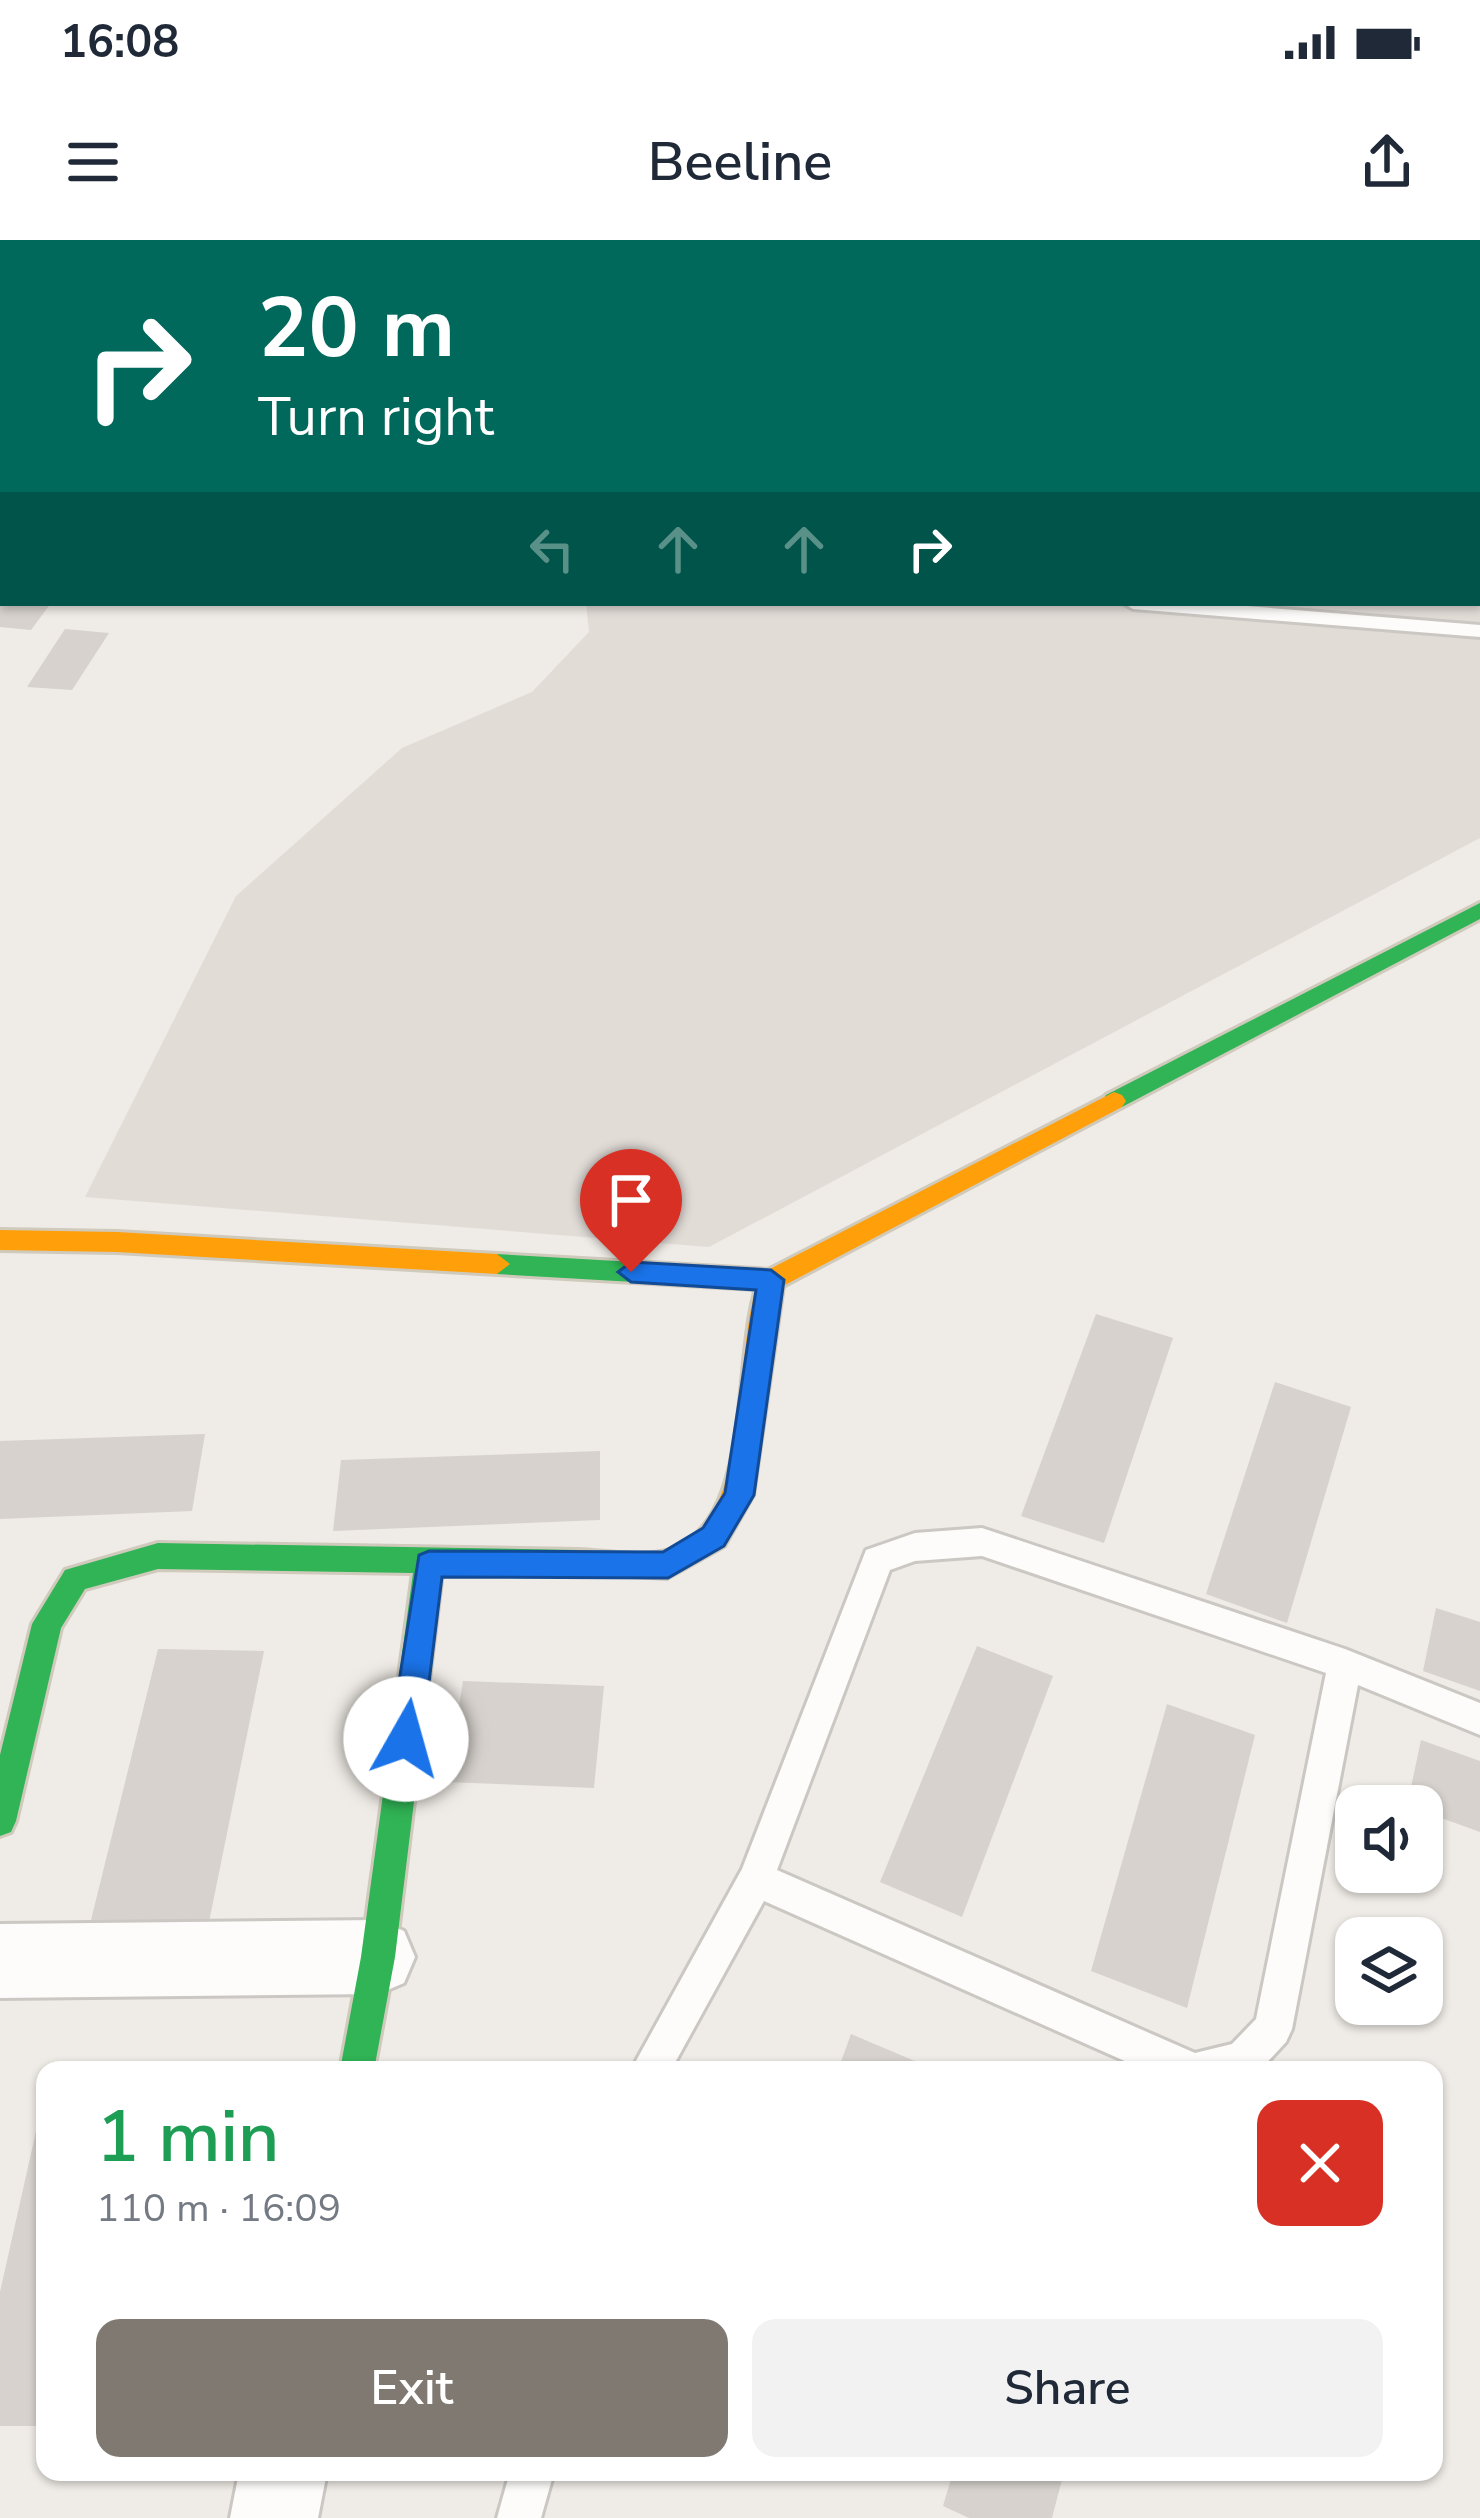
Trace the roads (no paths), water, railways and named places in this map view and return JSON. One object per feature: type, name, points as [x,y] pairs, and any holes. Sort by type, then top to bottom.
[{"type":"street","points":[[0,1240],[117,1242],[771,1280],[1480,910]]},
{"type":"street","points":[[0,1821],[47,1624],[75,1579],[158,1556],[668,1565],[714,1537],[739,1495],[771,1280]]},
{"type":"street","points":[[359,2061],[378,1957],[429,1564]]},
{"type":"street","points":[[0,1960],[378,1957]]},
{"type":"street","points":[[274,2518],[281,2481]]},
{"type":"lane","points":[[1169,606],[1480,632]]},
{"type":"lane","points":[[655,2061],[756,1879],[877,1560],[915,1546],[982,1542],[1345,1664],[1480,1719]]},
{"type":"lane","points":[[1243,2061],[1274,2029],[1345,1664]]},
{"type":"lane","points":[[756,1879],[1169,2061]]},
{"type":"lane","points":[[519,2518],[529,2481]]}]
